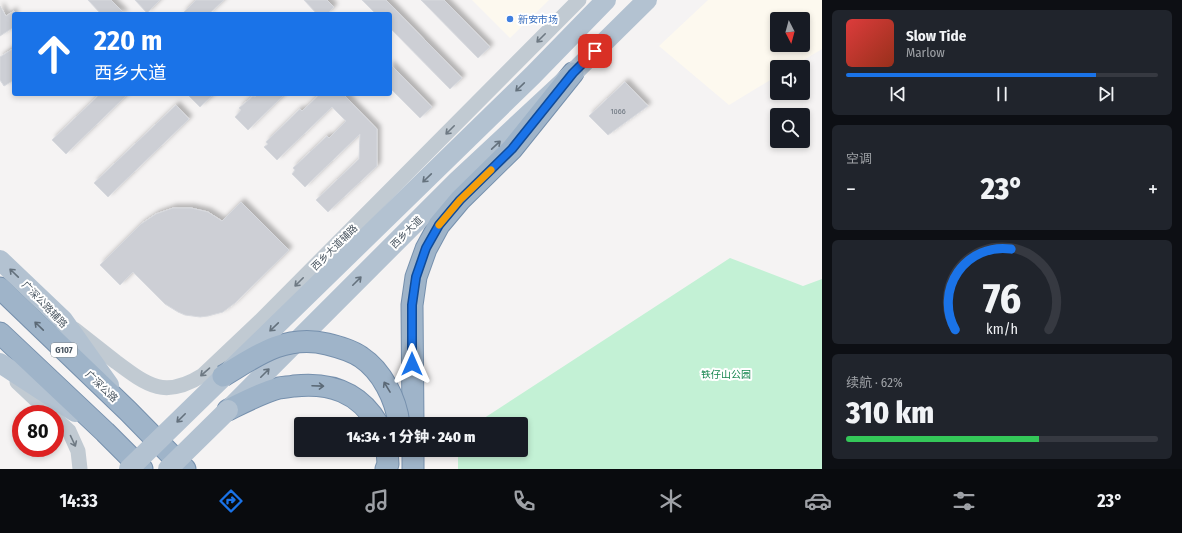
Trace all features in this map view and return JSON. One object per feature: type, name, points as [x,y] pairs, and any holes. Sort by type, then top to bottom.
[{"type":"highway","points":[[413,417],[412,312],[416,277],[426,248],[439,225],[460,200],[512,149],[573,73]]},
{"type":"highway","name":"广深公路","points":[[0,288],[128,411],[185,469]]},
{"type":"highway","points":[[0,333],[142,469]]},
{"type":"highway","points":[[223,376],[250,359],[276,347],[297,342],[320,342],[342,348],[362,357],[378,372],[390,391],[398,417]]},
{"type":"highway","points":[[228,410],[258,395],[280,388],[304,385],[325,386],[343,391],[360,402],[373,417]]},
{"type":"highway","points":[[386,469],[388,464],[388,457]]},
{"type":"highway","points":[[401,457],[401,469]]},
{"type":"highway","points":[[413,457],[413,469]]},
{"type":"main road","points":[[129,469],[533,75],[606,0]]},
{"type":"main road","name":"西乡大道","points":[[168,469],[457,181],[573,73],[646,0]]},
{"type":"main road","name":"广深公路辅路","points":[[0,260],[63,320],[128,411]]},
{"type":"main road","points":[[0,362],[105,432]]},
{"type":"street","name":"西乡大道辅路","points":[[63,320],[139,379],[152,385],[163,388],[173,388],[193,381],[203,375],[260,321],[578,0]]},
{"type":"street","points":[[628,18],[656,0]]},
{"type":"street","points":[[0,366],[41,405]]},
{"type":"street","points":[[64,426],[69,431],[78,451],[80,469]]},
{"type":"shaded area","name":"新安市场","points":[[472,0],[549,0],[510,38]]},
{"type":"shaded area","points":[[708,0],[822,0],[822,49],[804,60],[770,60],[770,80],[729,105],[659,46]]},
{"type":"green space","name":"铁仔山公园","points":[[730,258],[803,286],[822,279],[822,469],[458,469],[458,457],[528,457],[528,417],[486,417]]},
{"type":"building","points":[[88,0],[111,0],[123,12],[99,12]]},
{"type":"building","points":[[135,0],[160,0],[148,12],[146,12]]},
{"type":"building","points":[[196,0],[224,0],[211,12],[184,12]]},
{"type":"building","points":[[304,0],[327,0],[334,7],[329,12],[315,12]]},
{"type":"building","points":[[362,0],[386,0],[462,78],[450,89],[392,30],[392,12],[374,12]]},
{"type":"building","points":[[421,0],[444,0],[490,47],[478,58]]},
{"type":"building","points":[[0,6],[6,16],[12,12],[12,28],[0,36]]},
{"type":"building","points":[[12,49],[12,81],[4,86],[0,80],[0,57]]},
{"type":"building","points":[[392,66],[432,107],[420,118],[392,90]]},
{"type":"building","points":[[625,82],[648,106],[608,135],[589,116]]},
{"type":"building","points":[[98,96],[126,96],[66,154],[52,140]]},
{"type":"building","points":[[189,96],[212,96],[200,107]]},
{"type":"building","points":[[253,96],[283,96],[248,130],[235,117],[241,110],[239,108]]},
{"type":"building","points":[[318,96],[345,96],[377,129],[377,166],[328,212],[316,200],[359,159],[360,134],[305,187],[292,174],[295,170],[293,168],[327,136],[329,138],[346,121],[332,107],[277,160],[264,147],[268,144],[266,142],[300,109],[302,111]]},
{"type":"building","points":[[176,105],[189,119],[108,197],[94,183]]},
{"type":"building","points":[[241,202],[289,250],[235,303],[223,312],[200,317],[185,315],[165,304],[133,272],[120,285],[100,265],[141,224],[156,214],[173,208],[191,208],[208,212],[222,221]]},
{"type":"slow traffic","points":[[439,225],[460,200],[491,170]]},
{"type":"place","name":"新安市场","points":[[510,19]]},
{"type":"route","points":[[412,364],[412,305],[416,277],[426,248],[439,225],[460,200],[512,149],[573,73],[595,51]]}]
